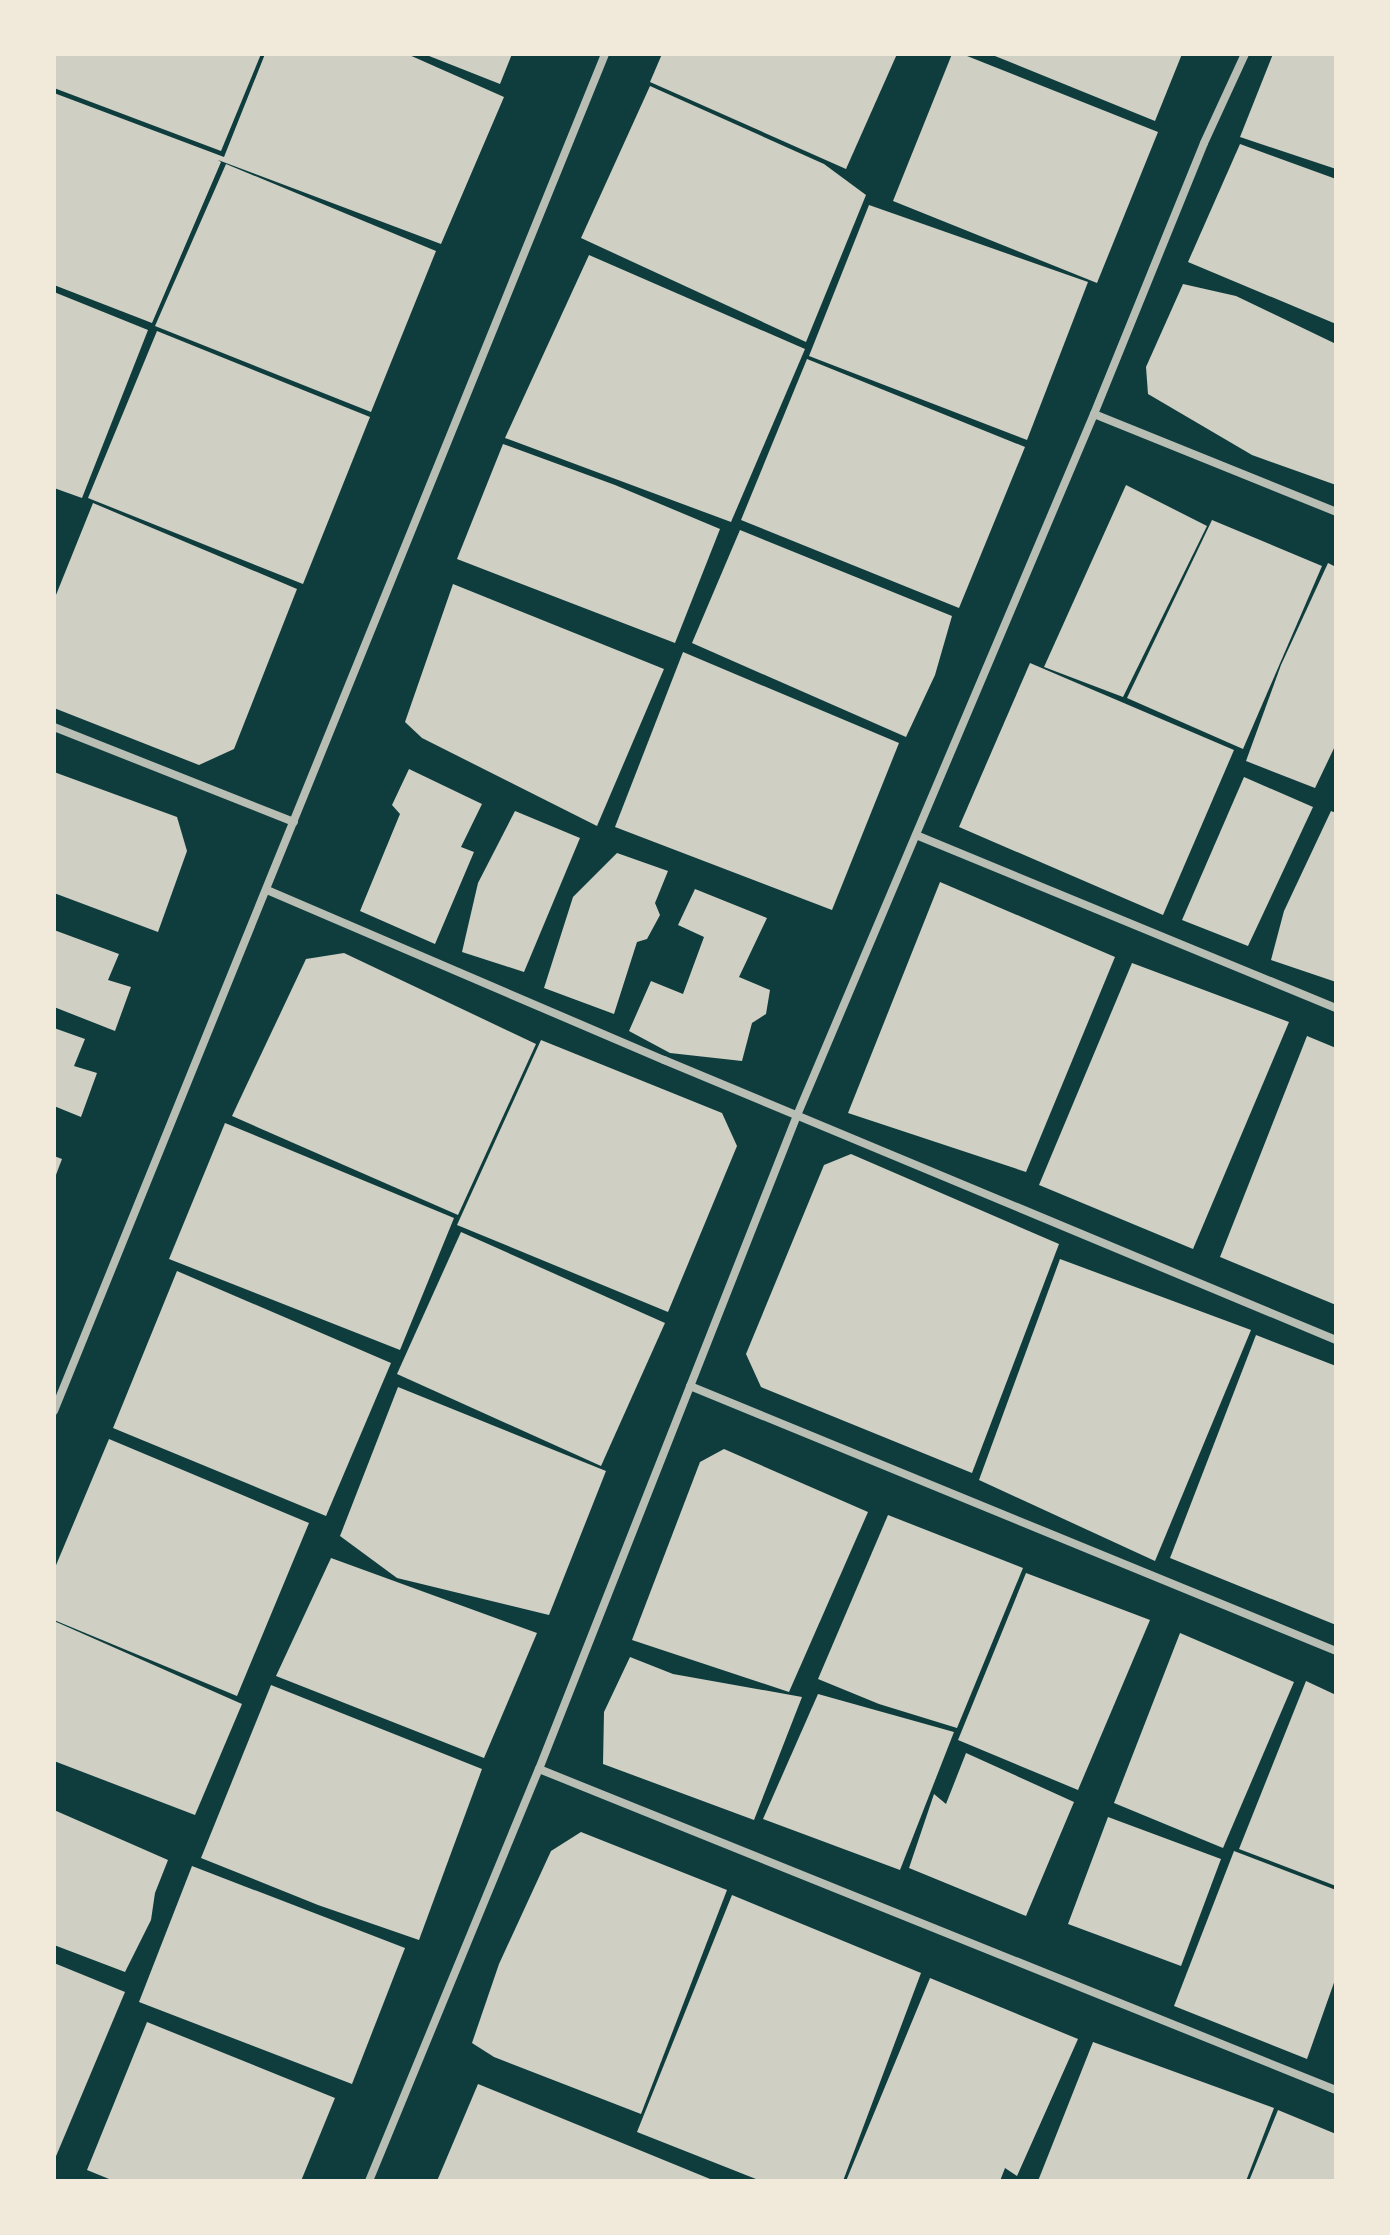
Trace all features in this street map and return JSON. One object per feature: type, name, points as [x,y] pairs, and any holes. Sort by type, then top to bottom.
[{"type":"street","points":[[54,1411],[605,54]]},
{"type":"street","points":[[369,2181],[539,1769],[798,1113],[1094,414],[1198,157],[1245,54]]},
{"type":"street","points":[[1094,414],[1336,512]]},
{"type":"street","points":[[54,727],[294,822]]},
{"type":"street","points":[[916,835],[1336,1008]]},
{"type":"street","points":[[267,890],[1336,1340]]},
{"type":"street","points":[[690,1386],[1336,1651]]},
{"type":"street","points":[[539,1769],[1336,2090]]},
{"type":"building","points":[[54,54],[261,54],[221,151],[54,88]]},
{"type":"building","points":[[265,54],[407,54],[504,97],[441,244],[218,160],[221,162],[152,323],[54,285],[54,93],[224,157]]},
{"type":"building","points":[[424,54],[512,54],[500,84]]},
{"type":"building","points":[[662,54],[897,54],[846,169],[650,82]]},
{"type":"building","points":[[952,54],[962,54],[1158,132],[1097,283],[893,201]]},
{"type":"building","points":[[990,54],[1182,54],[1155,121]]},
{"type":"building","points":[[1273,54],[1336,54],[1336,169],[1240,137]]},
{"type":"building","points":[[650,86],[824,164],[866,195],[806,342],[581,238]]},
{"type":"building","points":[[1240,144],[1336,179],[1336,324],[1188,262]]},
{"type":"building","points":[[226,164],[436,251],[371,412],[155,326]]},
{"type":"building","points":[[869,205],[1088,282],[1027,440],[809,356]]},
{"type":"building","points":[[589,255],[805,349],[731,522],[505,438]]},
{"type":"building","points":[[1183,284],[1236,296],[1336,344],[1336,485],[1252,455],[1148,394],[1146,367]]},
{"type":"building","points":[[54,292],[148,330],[82,498],[54,488]]},
{"type":"building","points":[[157,331],[370,417],[303,584],[88,498]]},
{"type":"building","points":[[807,359],[1025,447],[959,608],[741,520]]},
{"type":"building","points":[[503,444],[615,485],[720,529],[675,643],[457,559]]},
{"type":"building","points":[[1126,485],[1207,526],[1123,697],[1044,667]]},
{"type":"building","points":[[93,503],[297,589],[234,749],[199,765],[54,708],[54,600]]},
{"type":"building","points":[[1212,520],[1322,566],[1243,749],[1127,698]]},
{"type":"building","points":[[740,530],[952,616],[935,675],[906,737],[692,643]]},
{"type":"building","points":[[1328,563],[1336,567],[1336,744],[1315,788],[1246,761],[1281,665]]},
{"type":"building","points":[[453,584],[664,669],[597,826],[422,738],[405,722]]},
{"type":"building","points":[[683,652],[899,743],[832,910],[615,827]]},
{"type":"building","points":[[1030,663],[1234,750],[1163,915],[959,827]]},
{"type":"building","points":[[409,769],[482,804],[461,847],[474,852],[435,944],[360,911],[400,814],[392,805]]},
{"type":"building","points":[[54,772],[177,817],[187,851],[158,932],[54,893]]},
{"type":"building","points":[[1244,777],[1313,807],[1248,946],[1182,920]]},
{"type":"building","points":[[515,811],[580,838],[524,972],[462,952],[478,883]]},
{"type":"building","points":[[1331,811],[1336,813],[1336,982],[1271,960],[1284,911]]},
{"type":"building","points":[[617,853],[668,871],[655,903],[660,915],[647,939],[637,942],[614,1014],[544,988],[573,897]]},
{"type":"building","points":[[940,882],[1115,957],[1026,1172],[848,1113]]},
{"type":"building","points":[[695,889],[767,918],[739,977],[770,990],[766,1014],[752,1023],[742,1061],[670,1053],[629,1031],[651,981],[683,994],[704,937],[678,925]]},
{"type":"building","points":[[54,930],[119,954],[108,980],[131,987],[115,1031],[54,1007]]},
{"type":"building","points":[[344,953],[536,1044],[458,1215],[232,1116],[306,959]]},
{"type":"building","points":[[1132,963],[1289,1022],[1193,1249],[1039,1185]]},
{"type":"building","points":[[54,1028],[85,1039],[74,1066],[97,1073],[81,1117],[54,1106]]},
{"type":"building","points":[[1307,1036],[1336,1048],[1336,1305],[1220,1257]]},
{"type":"building","points":[[541,1040],[722,1113],[737,1146],[668,1312],[457,1225]]},
{"type":"building","points":[[225,1123],[454,1218],[400,1350],[169,1259]]},
{"type":"building","points":[[851,1154],[1059,1244],[972,1473],[761,1387],[746,1354],[824,1165]]},
{"type":"building","points":[[54,1156],[62,1159],[54,1180]]},
{"type":"building","points":[[461,1232],[665,1323],[601,1466],[397,1374]]},
{"type":"building","points":[[1060,1259],[1251,1330],[1155,1561],[979,1480]]},
{"type":"building","points":[[177,1271],[391,1363],[326,1516],[113,1428]]},
{"type":"building","points":[[1256,1335],[1336,1366],[1336,1625],[1170,1558]]},
{"type":"building","points":[[398,1387],[606,1471],[549,1615],[397,1578],[340,1536]]},
{"type":"building","points":[[109,1439],[309,1523],[237,1696],[54,1620],[54,1570]]},
{"type":"building","points":[[724,1449],[868,1512],[789,1692],[632,1640],[700,1462]]},
{"type":"building","points":[[888,1515],[1023,1568],[957,1728],[879,1704],[818,1679]]},
{"type":"building","points":[[331,1558],[537,1633],[484,1758],[276,1676]]},
{"type":"building","points":[[1026,1573],[1150,1620],[1078,1790],[958,1740]]},
{"type":"building","points":[[54,1621],[242,1704],[195,1815],[54,1761]]},
{"type":"building","points":[[1180,1633],[1294,1682],[1223,1848],[1114,1803]]},
{"type":"building","points":[[630,1657],[673,1674],[802,1697],[754,1820],[603,1764],[604,1712]]},
{"type":"building","points":[[1306,1681],[1336,1695],[1336,1886],[1239,1849]]},
{"type":"building","points":[[271,1685],[482,1769],[419,1940],[318,1905],[201,1858]]},
{"type":"building","points":[[818,1694],[954,1732],[900,1870],[763,1819]]},
{"type":"building","points":[[966,1753],[1074,1802],[1026,1916],[909,1868],[934,1794],[946,1804]]},
{"type":"building","points":[[54,1810],[168,1860],[155,1893],[151,1920],[125,1972],[54,1945]]},
{"type":"building","points":[[1108,1817],[1221,1859],[1181,1966],[1068,1924]]},
{"type":"building","points":[[581,1832],[727,1890],[641,2114],[494,2057],[472,2043],[499,1964],[551,1851]]},
{"type":"building","points":[[1234,1851],[1336,1890],[1336,1977],[1307,2059],[1174,2006]]},
{"type":"building","points":[[192,1866],[405,1948],[352,2084],[139,2002]]},
{"type":"building","points":[[732,1895],[921,1973],[843,2181],[761,2181],[637,2132]]},
{"type":"building","points":[[54,1963],[125,1992],[54,2161]]},
{"type":"building","points":[[930,1978],[1078,2039],[1017,2176],[1005,2168],[1000,2181],[846,2181]]},
{"type":"building","points":[[147,2022],[335,2098],[301,2181],[114,2181],[87,2170]]},
{"type":"building","points":[[1093,2042],[1274,2108],[1246,2181],[1038,2181]]},
{"type":"building","points":[[478,2084],[715,2181],[437,2181]]},
{"type":"building","points":[[1278,2110],[1336,2134],[1336,2181],[1249,2181]]}]
